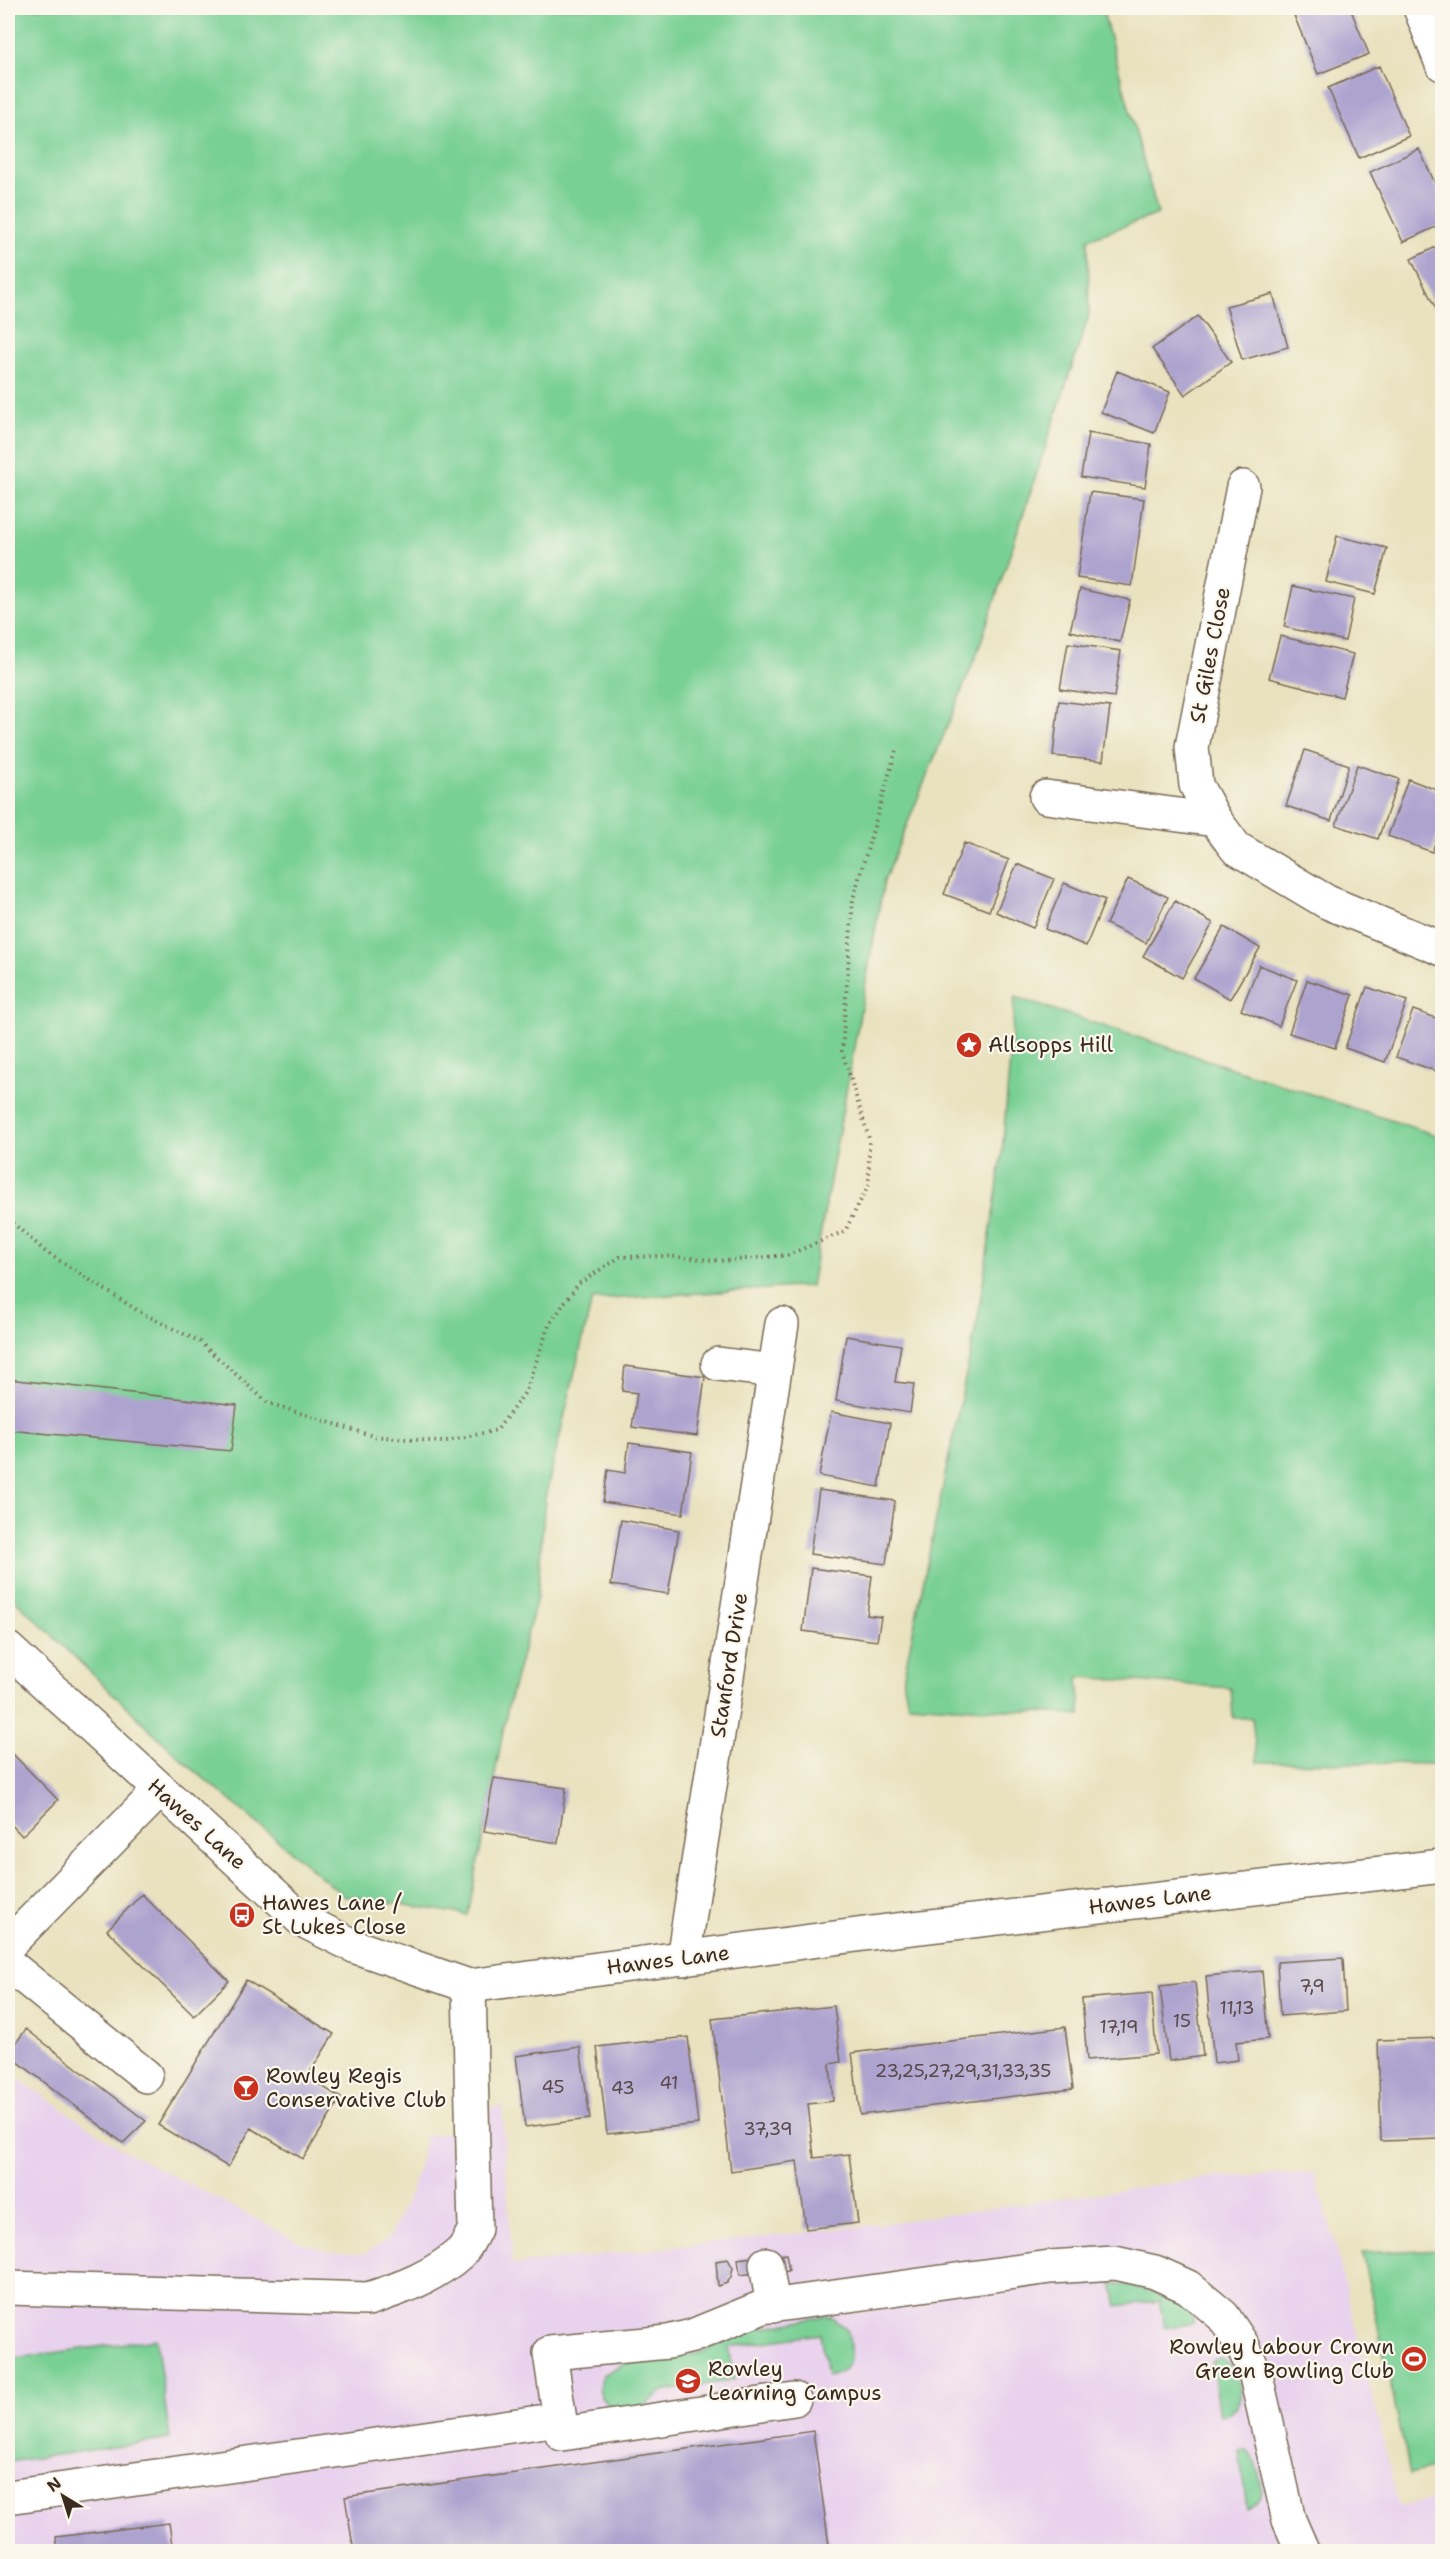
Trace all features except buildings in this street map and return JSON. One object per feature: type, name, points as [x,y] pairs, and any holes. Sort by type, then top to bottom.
[{"type":"street","points":[[1420,8],[1443,64]]},
{"type":"street","name":"St Giles Close","points":[[1243,487],[1192,747],[1196,785],[1215,820],[1236,848],[1327,902],[1443,949]]},
{"type":"street","points":[[1046,798],[1215,820]]},
{"type":"street","name":"Stanford Drive","points":[[683,1959],[782,1323]]},
{"type":"street","points":[[718,1364],[774,1371]]},
{"type":"street","name":"Hawes Lane","points":[[8,1649],[302,1920],[356,1947],[470,1986],[899,1929],[1443,1866]]},
{"type":"street","points":[[8,1945],[160,1790]]},
{"type":"street","points":[[8,1964],[146,2076]]},
{"type":"street","points":[[8,2288],[368,2299],[403,2288],[462,2252],[475,2229],[470,1986]]},
{"type":"street","points":[[794,2399],[562,2434],[549,2353],[668,2342],[692,2336],[739,2316],[773,2306],[1050,2267],[1115,2263],[1155,2272],[1188,2287],[1223,2316],[1243,2346],[1256,2376],[1289,2520],[1303,2552]]},
{"type":"street","points":[[765,2264],[773,2306]]},
{"type":"street","points":[[8,2498],[560,2419]]},
{"type":"path","points":[[8,1219],[46,1252],[64,1264],[140,1312],[200,1342],[268,1402],[373,1436],[442,1442],[497,1430],[526,1391],[549,1325],[578,1284],[620,1257],[665,1256],[725,1261],[788,1255],[844,1231],[869,1184],[869,1138],[842,1051],[853,899],[896,750]]},
{"type":"shaded area","name":"Rowley Learning Campus","points":[[8,2072],[122,2149],[302,2243],[331,2252],[364,2254],[388,2239],[412,2190],[426,2136],[453,2132],[452,2115],[502,2106],[512,2265],[865,2226],[1214,2177],[1314,2173],[1333,2236],[1399,2507],[1442,2497],[1442,2551],[8,2551]]},
{"type":"green space","points":[[8,8],[1102,8],[1158,214],[1088,239],[1089,315],[978,651],[884,881],[811,1286],[592,1300],[545,1498],[537,1598],[508,1706],[468,1915],[343,1895],[183,1761],[8,1593]]},
{"type":"green space","points":[[1015,997],[1442,1137],[1442,1764],[1257,1762],[1252,1718],[1233,1718],[1231,1688],[1078,1677],[1081,1715],[908,1704],[903,1680],[978,1316],[1002,1154]]},
{"type":"green space","name":"Rowley Labour Crown Green Bowling Club","points":[[1442,2249],[1442,2465],[1410,2474],[1362,2253]]},
{"type":"green space","points":[[1112,2283],[1145,2289],[1167,2298],[1186,2310],[1193,2318],[1193,2323],[1165,2328],[1159,2301],[1117,2306]]},
{"type":"green space","points":[[823,2316],[832,2318],[848,2331],[850,2361],[843,2370],[836,2374],[827,2376],[820,2334],[729,2347],[734,2380],[661,2392],[644,2406],[619,2410],[608,2405],[601,2396],[599,2388],[603,2375],[623,2364],[700,2353],[751,2330]]},
{"type":"green space","points":[[156,2339],[170,2439],[8,2462],[8,2359]]},
{"type":"green space","points":[[1223,2359],[1236,2373],[1241,2391],[1241,2399],[1237,2407],[1220,2416],[1212,2361]]},
{"type":"green space","points":[[1246,2450],[1256,2466],[1262,2489],[1258,2501],[1247,2508],[1239,2451]]},
{"type":"place","name":"Allsopps Hill","points":[[969,1045]]},
{"type":"place","name":"Hawes Lane / St Lukes Close","points":[[242,1915]]},
{"type":"place","name":"Rowley Regis Conservative Club","points":[[246,2088]]},
{"type":"place","name":"Rowley Labour Crown Green Bowling Club","points":[[1414,2359]]},
{"type":"place","name":"Rowley Learning Campus","points":[[688,2381]]}]
